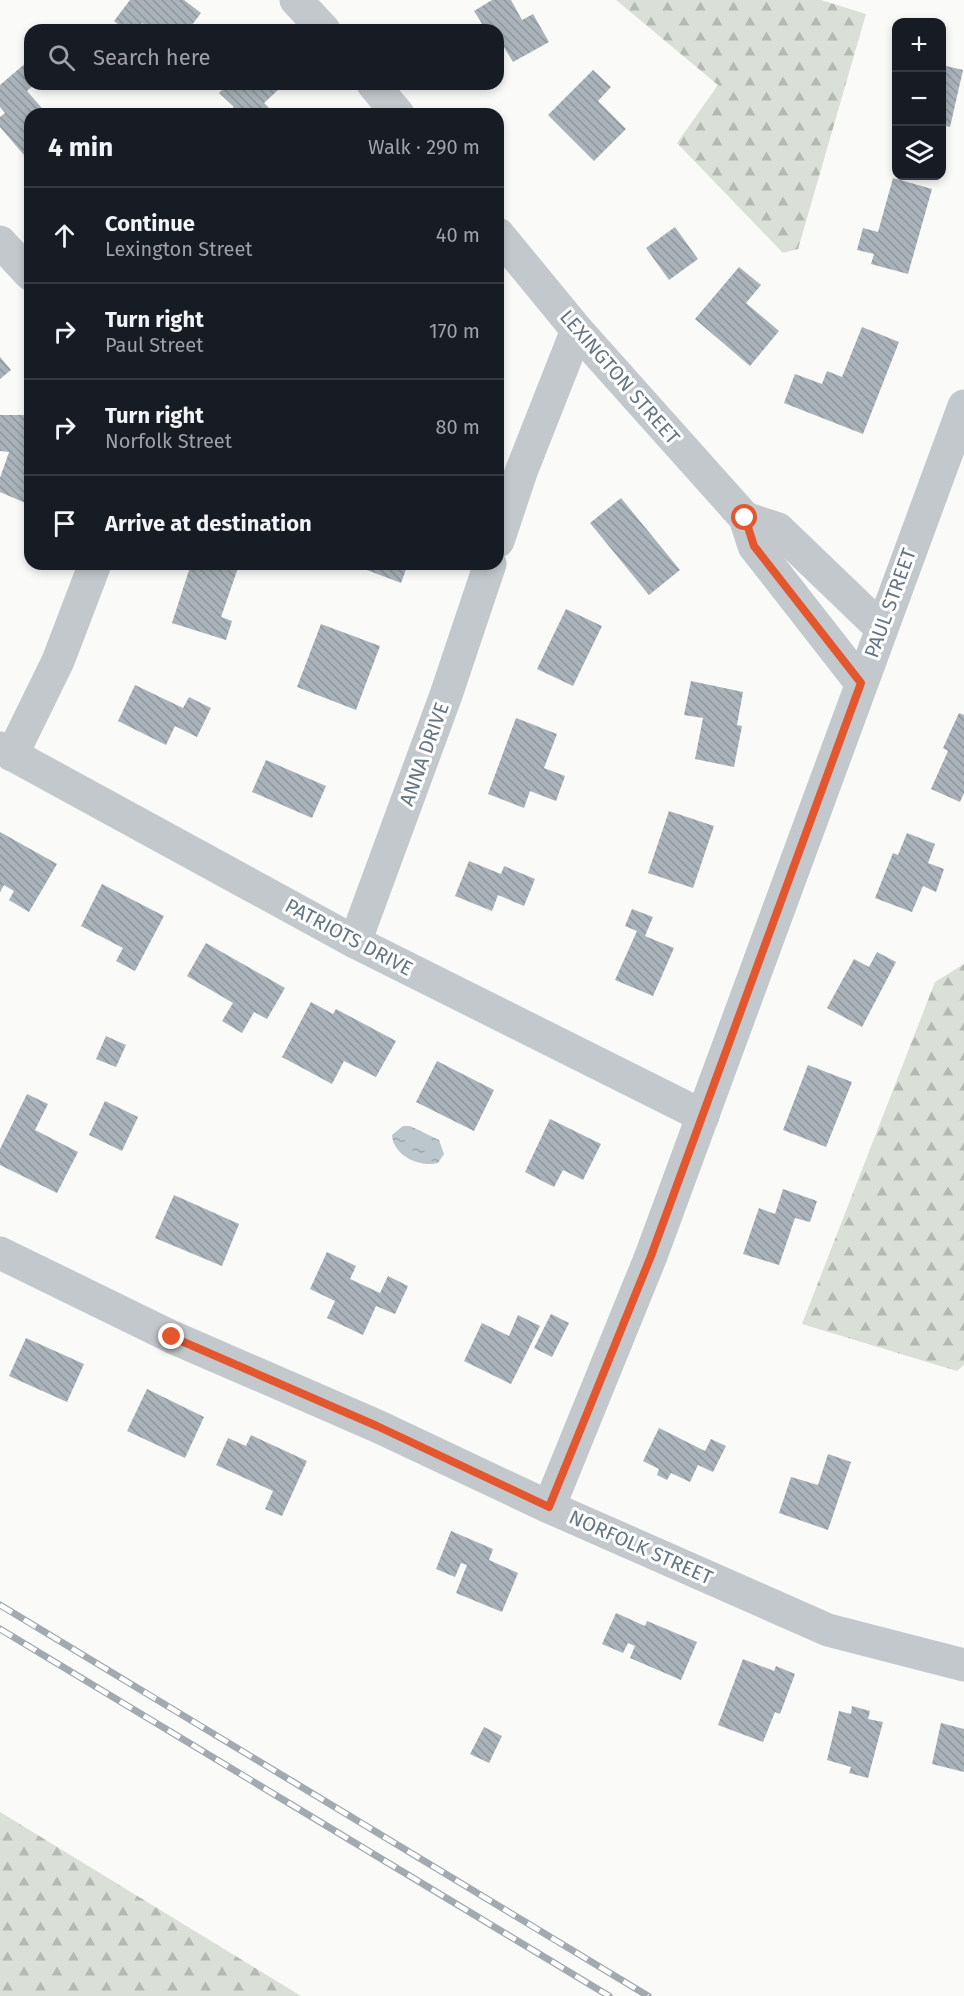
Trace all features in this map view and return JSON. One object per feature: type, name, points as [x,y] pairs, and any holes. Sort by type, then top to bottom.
[{"type":"street","points":[[296,0],[318,24]]},
{"type":"street","points":[[378,90],[393,108]]},
{"type":"street","name":"LEXINGTON STREET","points":[[504,241],[577,330],[745,518],[754,546],[861,683]]},
{"type":"street","points":[[0,242],[24,268]]},
{"type":"street","points":[[504,523],[521,472],[577,330]]},
{"type":"street","name":"PAUL STREET","points":[[549,1507],[651,1256],[964,406]]},
{"type":"street","name":"LEXINGTON STREET","points":[[745,518],[778,529],[881,628]]},
{"type":"street","points":[[6,752],[58,661],[93,570]]},
{"type":"street","name":"ANNA DRIVE","points":[[355,942],[446,695],[488,570]]},
{"type":"street","name":"PATRIOTS DRIVE","points":[[6,752],[355,942],[703,1116]]},
{"type":"street","name":"NORFOLK STREET","points":[[0,1253],[172,1337],[377,1426],[549,1507],[828,1630],[964,1665]]},
{"type":"green space","points":[[616,0],[821,0],[866,14],[798,249],[783,253],[677,143],[718,85]]},
{"type":"green space","points":[[964,964],[964,1365],[957,1371],[802,1324],[935,982]]},
{"type":"green space","points":[[0,1812],[301,1996],[0,1996]]},
{"type":"water","points":[[403,1126],[410,1126],[439,1140],[444,1154],[438,1163],[415,1162],[397,1149],[392,1135]]},
{"type":"building","points":[[130,0],[184,0],[201,13],[193,24],[118,24],[114,21]]},
{"type":"building","points":[[492,0],[511,0],[522,20],[533,14],[549,42],[513,62],[504,47],[504,24],[482,24],[474,11]]},
{"type":"building","points":[[24,65],[24,90],[28,90],[42,108],[24,108],[24,155],[0,127],[0,117],[5,113],[0,107],[0,85]]},
{"type":"building","points":[[946,66],[963,70],[950,127],[946,126]]},
{"type":"building","points":[[593,70],[611,87],[598,101],[626,129],[594,161],[548,115]]},
{"type":"building","points":[[222,90],[278,90],[264,103],[269,108],[233,108],[219,93]]},
{"type":"building","points":[[892,180],[932,189],[908,274],[871,264],[874,254],[857,250],[863,228],[878,232]]},
{"type":"building","points":[[675,227],[698,259],[669,280],[646,248]]},
{"type":"building","points":[[739,267],[761,285],[746,303],[779,331],[750,366],[695,319]]},
{"type":"building","points":[[862,327],[899,342],[863,434],[784,403],[795,374],[822,384],[827,371],[842,377]]},
{"type":"building","points":[[0,357],[11,370],[0,379]]},
{"type":"building","points":[[0,415],[24,415],[24,502],[0,492],[0,478],[9,452],[0,451]]},
{"type":"building","points":[[621,498],[680,570],[649,595],[590,523]]},
{"type":"building","points":[[189,570],[237,570],[221,617],[232,621],[226,640],[172,623]]},
{"type":"building","points":[[367,570],[406,570],[401,583]]},
{"type":"building","points":[[566,609],[602,626],[573,686],[537,669]]},
{"type":"building","points":[[321,624],[380,646],[356,710],[297,687]]},
{"type":"building","points":[[691,681],[743,692],[737,725],[742,726],[734,767],[695,759],[703,718],[684,715]]},
{"type":"building","points":[[135,685],[183,708],[189,697],[211,708],[197,737],[175,726],[166,745],[118,721]]},
{"type":"building","points":[[959,713],[964,715],[964,793],[960,802],[931,789],[948,751],[943,748]]},
{"type":"building","points":[[516,718],[557,734],[544,768],[565,776],[556,801],[530,791],[524,808],[488,794]]},
{"type":"building","points":[[266,760],[326,786],[312,818],[252,792]]},
{"type":"building","points":[[669,811],[714,826],[693,888],[648,873]]},
{"type":"building","points":[[0,832],[57,864],[29,912],[9,900],[14,891],[4,885],[0,892]]},
{"type":"building","points":[[907,833],[935,844],[928,863],[944,869],[936,892],[923,886],[912,912],[875,898],[893,853],[898,855]]},
{"type":"building","points":[[469,861],[501,874],[504,866],[535,879],[524,906],[498,895],[492,911],[455,896]]},
{"type":"building","points":[[102,884],[164,916],[135,971],[116,961],[123,948],[81,926]]},
{"type":"building","points":[[632,909],[653,917],[645,936],[674,948],[653,996],[615,980],[637,931],[625,926]]},
{"type":"building","points":[[206,943],[285,988],[267,1019],[254,1012],[242,1033],[222,1021],[233,1003],[187,976]]},
{"type":"building","points":[[877,952],[896,962],[862,1027],[827,1008],[854,959],[869,967]]},
{"type":"building","points":[[311,1002],[333,1014],[336,1009],[396,1041],[376,1077],[344,1061],[332,1084],[282,1057]]},
{"type":"building","points":[[106,1036],[126,1045],[116,1067],[96,1059]]},
{"type":"building","points":[[437,1061],[494,1090],[474,1131],[416,1102]]},
{"type":"building","points":[[808,1065],[852,1082],[826,1147],[783,1130]]},
{"type":"building","points":[[27,1094],[48,1104],[35,1130],[78,1152],[57,1193],[0,1165],[0,1149]]},
{"type":"building","points":[[105,1101],[138,1117],[122,1151],[89,1135]]},
{"type":"building","points":[[550,1119],[601,1144],[583,1180],[563,1170],[554,1187],[525,1172]]},
{"type":"building","points":[[783,1189],[817,1201],[810,1222],[795,1218],[779,1265],[743,1254],[759,1208],[775,1214]]},
{"type":"building","points":[[174,1195],[239,1224],[222,1266],[155,1238]]},
{"type":"building","points":[[327,1252],[356,1266],[350,1279],[380,1293],[388,1276],[408,1286],[395,1314],[376,1306],[363,1335],[327,1318],[335,1301],[310,1289]]},
{"type":"building","points":[[551,1314],[569,1323],[552,1357],[534,1348]]},
{"type":"building","points":[[518,1315],[540,1326],[511,1384],[464,1361],[482,1323],[509,1336]]},
{"type":"building","points":[[26,1338],[84,1364],[67,1402],[9,1376]]},
{"type":"building","points":[[147,1389],[204,1417],[185,1458],[127,1431]]},
{"type":"building","points":[[659,1428],[705,1451],[711,1439],[726,1446],[713,1472],[698,1465],[690,1482],[671,1473],[667,1480],[657,1475],[659,1469],[643,1461]]},
{"type":"building","points":[[251,1435],[307,1461],[282,1516],[265,1509],[273,1491],[216,1465],[228,1438],[246,1446]]},
{"type":"building","points":[[828,1454],[851,1462],[828,1530],[779,1513],[791,1477],[818,1485]]},
{"type":"building","points":[[451,1531],[493,1549],[489,1560],[518,1573],[502,1612],[456,1593],[467,1565],[461,1563],[455,1577],[436,1569]]},
{"type":"building","points":[[616,1613],[645,1626],[647,1621],[697,1642],[681,1680],[630,1658],[635,1646],[628,1643],[623,1653],[602,1644]]},
{"type":"building","points":[[743,1659],[774,1671],[776,1666],[795,1674],[780,1714],[775,1712],[763,1742],[718,1725]]},
{"type":"building","points":[[852,1706],[870,1711],[868,1719],[883,1722],[868,1778],[849,1773],[851,1767],[827,1760],[839,1711],[851,1714]]},
{"type":"building","points":[[941,1723],[964,1729],[964,1772],[932,1764]]},
{"type":"building","points":[[484,1727],[502,1736],[489,1763],[470,1754]]},
{"type":"railway","points":[[0,1605],[648,1996]]},
{"type":"railway","points":[[0,1629],[609,1996]]},
{"type":"route","points":[[172,1337],[377,1426],[549,1507],[651,1256],[861,683],[754,546],[745,518]]}]
